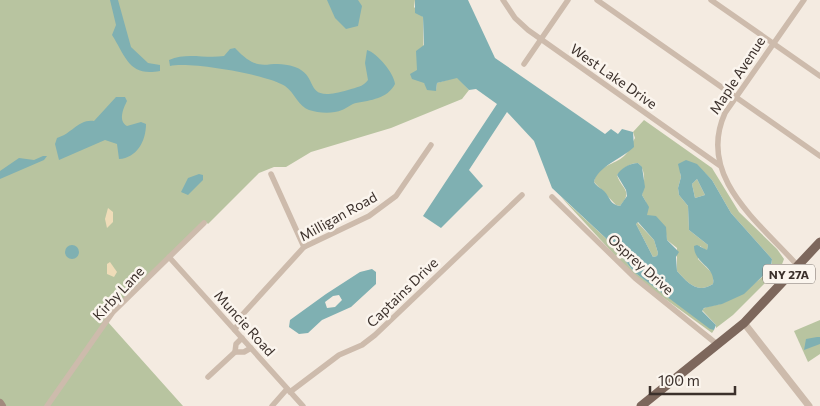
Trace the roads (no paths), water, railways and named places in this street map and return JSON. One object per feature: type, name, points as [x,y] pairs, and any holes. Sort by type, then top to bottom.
[{"type":"main road","name":"NY 27A","points":[[641,406],[744,323],[820,242]]},
{"type":"street","name":"West Lake Drive","points":[[503,0],[515,18],[540,40],[719,165]]},
{"type":"street","points":[[524,64],[568,0]]},
{"type":"street","points":[[597,0],[820,156]]},
{"type":"street","points":[[711,0],[820,76]]},
{"type":"street","name":"Maple Avenue","points":[[797,265],[738,202],[719,165],[717,148],[719,127],[725,113],[804,0]]},
{"type":"street","name":"Milligan Road","points":[[234,330],[244,314],[304,248],[370,216],[396,196],[431,145]]},
{"type":"street","points":[[271,174],[304,248]]},
{"type":"street","name":"Captains Drive","points":[[272,406],[289,390],[339,354],[362,345],[375,335],[522,195]]},
{"type":"street","name":"Osprey Drive","points":[[552,197],[635,278],[718,345]]},
{"type":"street","name":"Kirby Lane","points":[[47,406],[113,312],[204,222]]},
{"type":"street","name":"Muncie Road","points":[[170,257],[303,406]]},
{"type":"street","points":[[744,323],[809,406]]},
{"type":"street","points":[[208,377],[235,352],[236,344],[242,338]]},
{"type":"street","points":[[235,352],[244,352],[251,348]]},
{"type":"water","points":[[110,0],[118,0],[131,47],[148,63],[160,65],[160,71],[141,71],[130,64],[125,58],[112,35],[116,25]]},
{"type":"water","points":[[327,0],[358,0],[362,6],[358,26],[346,29],[335,18]]},
{"type":"water","points":[[415,0],[468,0],[495,58],[605,134],[611,129],[618,134],[622,129],[633,132],[634,147],[605,167],[594,182],[612,202],[620,206],[627,196],[626,190],[617,175],[623,168],[632,164],[638,163],[642,167],[645,187],[642,195],[649,207],[647,215],[656,216],[666,227],[667,240],[679,252],[676,257],[677,271],[693,286],[707,287],[713,284],[713,278],[697,257],[694,246],[697,245],[707,250],[708,245],[689,230],[688,206],[679,195],[678,188],[681,177],[678,164],[686,160],[697,164],[712,180],[731,213],[772,259],[771,268],[744,294],[722,304],[704,308],[702,311],[716,325],[714,330],[710,329],[634,272],[611,243],[552,188],[534,141],[507,112],[469,170],[483,186],[441,228],[423,216],[497,104],[476,89],[469,90],[457,78],[437,83],[436,91],[427,90],[424,83],[412,79],[410,74],[417,70],[416,51],[424,45],[423,17],[415,13]],"holes":[[[697,179],[705,195],[695,198],[692,184]],[[638,222],[654,240],[658,253],[657,256],[653,257],[636,224]]]},
{"type":"water","points":[[235,48],[252,62],[265,65],[285,65],[303,71],[317,92],[323,94],[348,90],[364,84],[368,80],[365,63],[367,50],[384,64],[392,74],[395,84],[383,96],[330,113],[305,108],[285,86],[263,78],[211,67],[194,65],[170,66],[169,60],[183,56],[224,56],[230,49]]},
{"type":"water","points":[[116,97],[125,97],[127,101],[122,115],[124,124],[127,126],[141,122],[146,124],[146,130],[139,148],[131,156],[119,159],[117,144],[105,140],[59,160],[55,144],[57,138],[79,124],[94,121]]},
{"type":"water","points":[[47,156],[44,160],[0,179],[0,171],[19,158],[34,160]]},
{"type":"water","points":[[199,174],[203,175],[203,180],[188,195],[181,192],[188,178]]},
{"type":"water","points":[[72,245],[77,247],[79,252],[77,257],[72,259],[67,257],[65,252],[67,247]]},
{"type":"water","points":[[372,269],[376,272],[376,284],[351,307],[322,320],[308,333],[299,334],[289,327],[290,320],[360,272]],"holes":[[[339,295],[342,300],[335,307],[327,308],[325,302],[333,296]]]},
{"type":"water","points":[[820,337],[820,344],[804,350],[806,339]]}]
